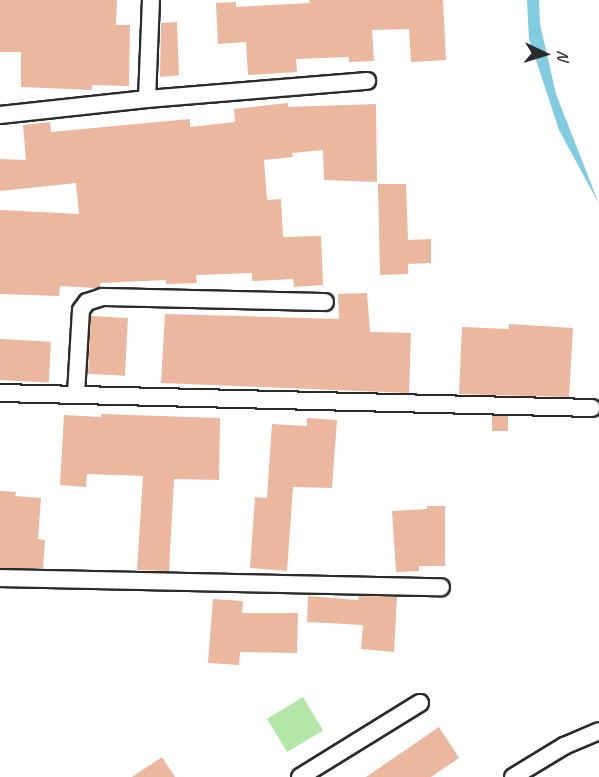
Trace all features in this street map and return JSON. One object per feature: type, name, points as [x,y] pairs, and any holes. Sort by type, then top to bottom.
[{"type":"street","points":[[147,99],[151,0]]},
{"type":"street","points":[[0,115],[147,99],[367,81]]},
{"type":"street","points":[[76,394],[81,310],[87,302],[102,297],[326,302]]},
{"type":"street","points":[[0,393],[592,408]]},
{"type":"street","points":[[0,578],[441,587]]},
{"type":"street","points":[[300,777],[420,703]]},
{"type":"street","points":[[513,777],[564,746],[599,731]]},
{"type":"green space","points":[[303,697],[323,730],[287,752],[267,719]]},
{"type":"water","points":[[527,0],[539,0],[540,24],[556,94],[599,204],[559,130],[529,39]]},
{"type":"building","points":[[0,0],[117,0],[116,25],[130,25],[129,86],[92,85],[92,90],[21,87],[21,52],[0,52]]},
{"type":"building","points":[[309,0],[443,0],[446,60],[411,62],[409,29],[372,30],[374,61],[349,62],[349,57],[296,59],[297,72],[248,75],[246,42],[218,44],[216,3],[236,2],[236,7],[310,3]]},
{"type":"building","points":[[177,22],[179,75],[160,77],[161,23]]},
{"type":"building","points":[[288,103],[288,107],[376,104],[377,182],[324,180],[323,150],[292,153],[293,157],[264,160],[267,200],[281,199],[283,237],[321,236],[323,285],[294,287],[293,279],[252,281],[252,273],[196,275],[197,283],[166,284],[166,280],[100,283],[100,287],[96,288],[60,286],[59,296],[0,294],[0,210],[79,214],[76,183],[0,191],[0,159],[26,160],[23,125],[50,122],[51,132],[190,119],[190,127],[235,122],[234,109]]},
{"type":"building","points":[[378,184],[406,184],[408,240],[431,239],[431,263],[408,264],[408,274],[380,275]]},
{"type":"building","points":[[367,293],[370,332],[411,333],[409,393],[161,383],[165,314],[339,319],[338,294]]},
{"type":"building","points":[[91,316],[128,318],[125,376],[88,374]]},
{"type":"building","points":[[509,324],[573,328],[569,397],[459,394],[462,327],[509,329]]},
{"type":"building","points":[[0,339],[51,342],[49,383],[0,380]]},
{"type":"building","points":[[101,414],[220,418],[219,480],[174,479],[169,571],[137,570],[143,476],[87,474],[86,487],[60,485],[64,415],[101,417]]},
{"type":"building","points":[[492,416],[508,416],[508,431],[492,431]]},
{"type":"building","points":[[307,418],[337,420],[332,488],[293,487],[287,571],[250,568],[255,497],[267,498],[272,424],[307,426]]},
{"type":"building","points":[[0,491],[16,492],[15,496],[41,498],[38,539],[45,540],[43,568],[0,568]]},
{"type":"building","points":[[427,506],[445,506],[445,566],[419,566],[419,571],[396,572],[392,511],[427,509]]},
{"type":"building","points":[[308,596],[358,600],[359,596],[397,597],[394,652],[361,649],[363,625],[307,622]]},
{"type":"building","points":[[213,599],[243,601],[242,613],[298,613],[297,653],[240,652],[239,665],[208,663]]},
{"type":"building","points":[[439,727],[459,758],[431,777],[366,777]]},
{"type":"building","points":[[162,757],[175,777],[132,777]]}]
